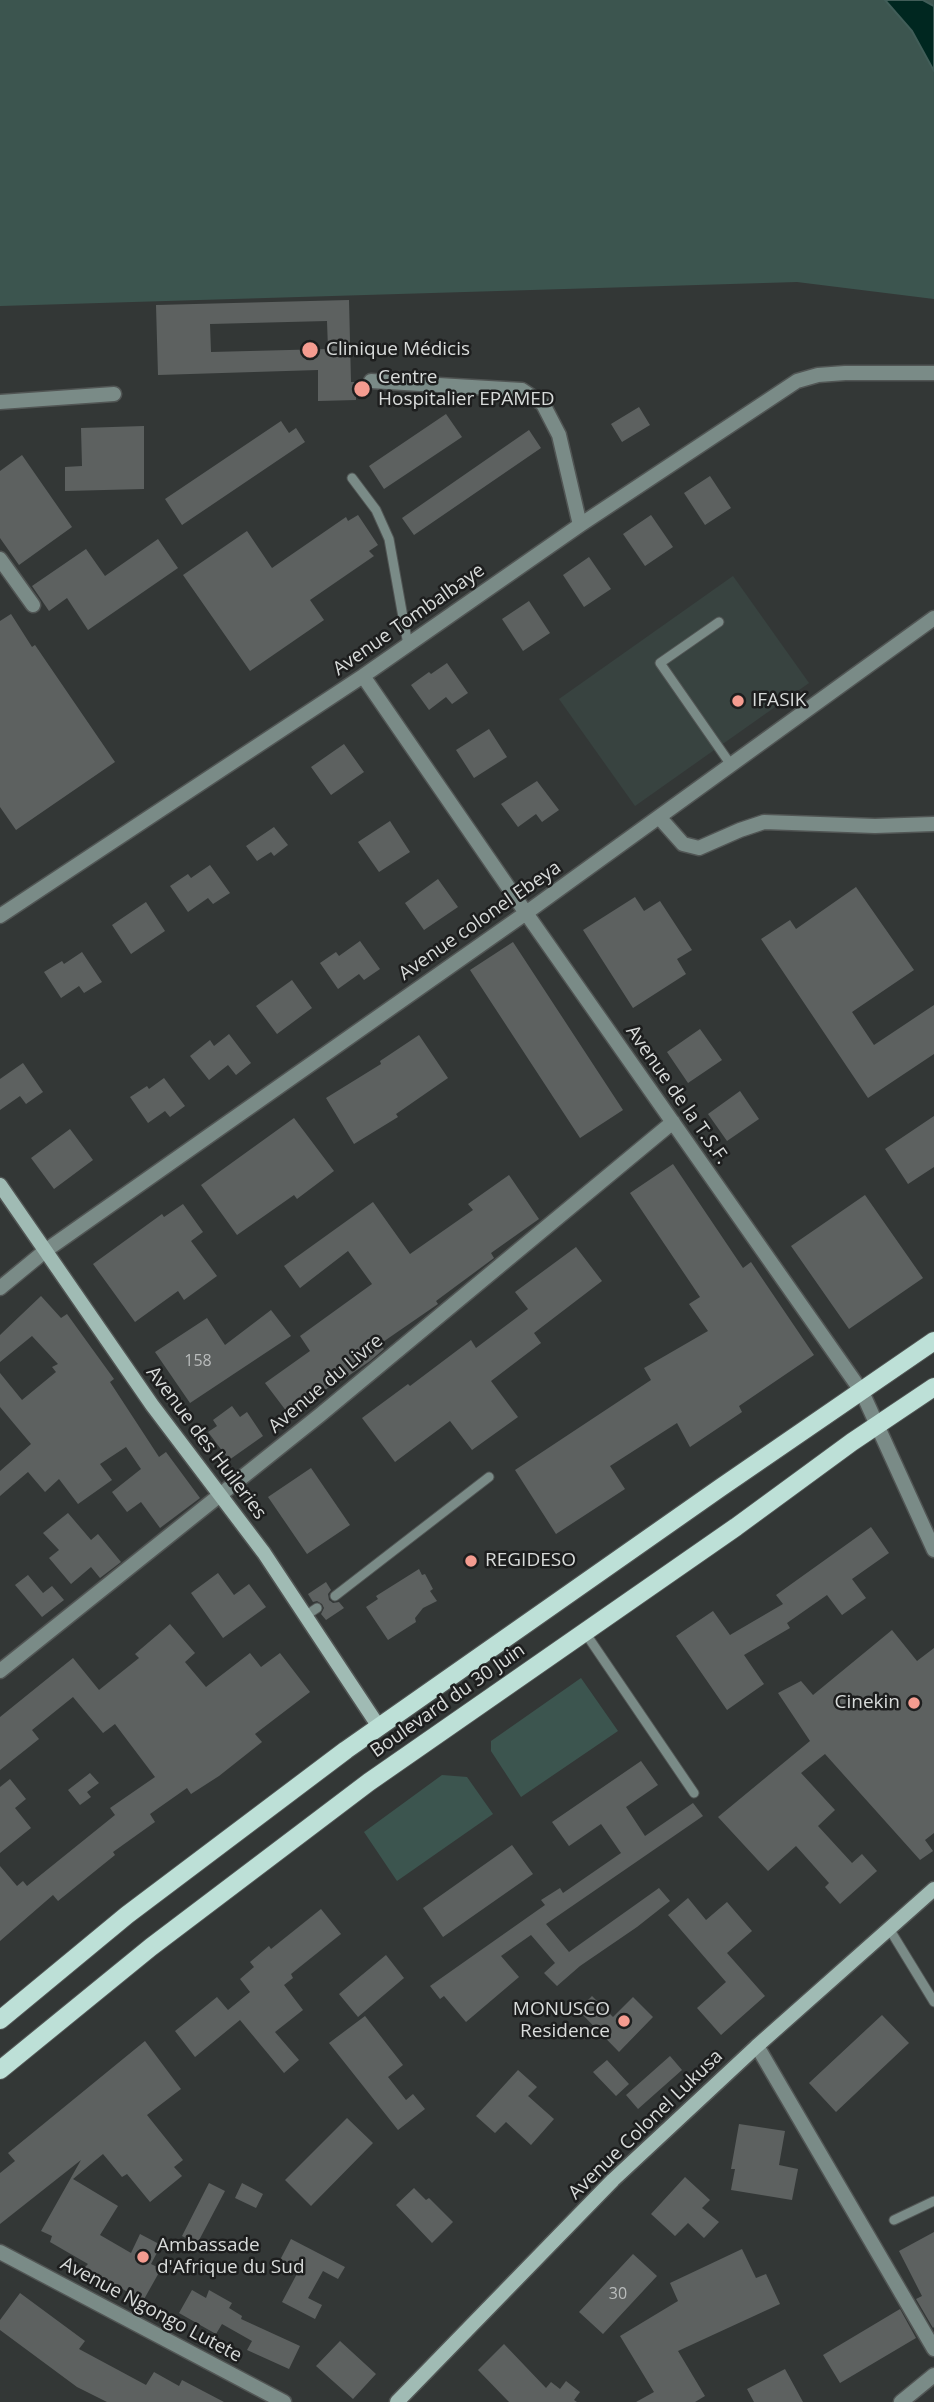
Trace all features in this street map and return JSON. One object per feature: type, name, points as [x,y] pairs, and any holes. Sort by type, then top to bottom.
[{"type":"main road","name":"Avenue des Huileries","points":[[0,1185],[152,1405],[311,1612],[379,1727]]},
{"type":"main road","name":"Boulevard du 30 Juin","points":[[0,2020],[127,1915],[379,1727],[934,1341]]},
{"type":"main road","name":"Boulevard du 30 Juin","points":[[0,2070],[151,1947],[369,1782],[934,1387]]},
{"type":"main road","name":"Avenue Colonel Lukusa","points":[[397,2402],[613,2180],[757,2046],[934,1889]]},
{"type":"street","name":"Avenue Tombalbaye","points":[[0,916],[363,676],[580,525],[797,382],[818,375],[845,373],[934,373]]},
{"type":"street","points":[[371,381],[522,390],[543,404],[559,435],[580,525]]},
{"type":"street","points":[[0,402],[114,394]]},
{"type":"street","points":[[0,559],[33,605]]},
{"type":"street","name":"Avenue colonel Ebeya","points":[[45,1251],[932,623]]},
{"type":"street","name":"Avenue de la T.S.F.","points":[[363,676],[862,1392],[934,1550]]},
{"type":"street","points":[[659,817],[682,844],[699,848],[764,822],[875,826],[934,824]]},
{"type":"street","name":"Avenue du Livre","points":[[0,1671],[111,1580],[220,1496],[673,1122]]},
{"type":"street","points":[[0,1288],[45,1251]]},
{"type":"street","points":[[757,2046],[934,2349]]},
{"type":"street","name":"Avenue Ngongo Lutete","points":[[0,2252],[284,2402]]},
{"type":"street","points":[[901,2402],[934,2375]]},
{"type":"lane","points":[[352,478],[376,510],[389,539],[408,645]]},
{"type":"lane","points":[[719,622],[660,663],[731,765]]},
{"type":"lane","points":[[335,1595],[489,1477]]},
{"type":"lane","points":[[584,1631],[694,1793]]},
{"type":"lane","points":[[890,1930],[934,2002]]},
{"type":"lane","points":[[894,2220],[934,2201]]},
{"type":"shaded area","points":[[0,0],[934,0],[934,299],[797,282],[0,306]]},
{"type":"shaded area","points":[[885,0],[923,0],[934,6],[934,71],[912,31]]},
{"type":"shaded area","points":[[733,576],[809,683],[635,806],[559,699]]},
{"type":"shaded area","points":[[581,1678],[618,1731],[521,1797],[491,1751],[491,1741]]},
{"type":"shaded area","points":[[442,1775],[467,1777],[493,1814],[397,1881],[364,1832]]},
{"type":"building","name":"Clinique Médicis","points":[[349,300],[351,382],[356,382],[356,400],[318,401],[318,370],[158,375],[156,305]],"holes":[[[327,321],[328,349],[211,352],[210,324]]]},
{"type":"building","points":[[639,407],[650,425],[622,442],[611,424]]},
{"type":"building","points":[[446,414],[462,437],[384,489],[369,466]]},
{"type":"building","points":[[281,421],[289,433],[296,428],[305,442],[182,525],[165,499]]},
{"type":"building","points":[[144,426],[144,489],[65,491],[65,467],[82,466],[81,428]]},
{"type":"building","points":[[529,430],[541,448],[414,535],[402,518]]},
{"type":"building","points":[[22,455],[72,527],[19,565],[0,538],[0,471]]},
{"type":"building","points":[[710,476],[731,508],[705,525],[684,493]]},
{"type":"building","points":[[358,515],[378,545],[369,551],[374,556],[310,600],[324,620],[250,671],[183,575],[247,531],[272,568],[346,517],[348,521]]},
{"type":"building","points":[[651,515],[673,547],[645,566],[623,534]]},
{"type":"building","points":[[158,539],[178,568],[88,630],[67,598],[49,611],[32,586],[86,549],[105,576]]},
{"type":"building","points":[[589,557],[611,589],[584,607],[563,575]]},
{"type":"building","points":[[529,601],[550,633],[523,651],[502,619]]},
{"type":"building","points":[[11,614],[115,762],[16,830],[0,807],[0,621]]},
{"type":"building","points":[[447,663],[468,693],[452,704],[446,697],[429,710],[411,685]]},
{"type":"building","points":[[489,729],[507,757],[474,778],[456,750]]},
{"type":"building","points":[[344,744],[364,772],[331,795],[311,767]]},
{"type":"building","points":[[537,781],[559,810],[542,822],[536,814],[518,827],[501,804]]},
{"type":"building","points":[[390,821],[410,852],[379,872],[358,842]]},
{"type":"building","points":[[274,827],[288,845],[274,856],[271,852],[257,861],[246,846]]},
{"type":"building","points":[[210,865],[230,893],[213,904],[208,898],[188,912],[170,886],[188,874],[191,878]]},
{"type":"building","points":[[438,879],[458,907],[424,930],[405,903]]},
{"type":"building","points":[[856,887],[914,970],[852,1012],[874,1045],[934,1005],[934,1054],[868,1098],[761,939],[790,920],[796,929]]},
{"type":"building","points":[[635,897],[644,911],[660,901],[692,950],[677,959],[686,974],[633,1008],[583,930]]},
{"type":"building","points":[[146,902],[165,931],[131,954],[112,925]]},
{"type":"building","points":[[360,941],[380,969],[364,980],[359,974],[338,989],[320,963],[336,952],[339,956]]},
{"type":"building","points":[[513,942],[623,1110],[580,1138],[470,970]]},
{"type":"building","points":[[82,952],[102,982],[84,993],[79,986],[61,998],[44,972],[62,961],[64,964]]},
{"type":"building","points":[[292,980],[312,1008],[277,1034],[256,1006]]},
{"type":"building","points":[[700,1029],[722,1060],[688,1083],[667,1052]]},
{"type":"building","points":[[229,1034],[251,1063],[236,1075],[228,1065],[209,1080],[190,1056],[210,1040],[214,1046]]},
{"type":"building","points":[[419,1035],[448,1078],[396,1114],[398,1117],[354,1144],[326,1098],[381,1064],[380,1061]]},
{"type":"building","points":[[23,1063],[43,1092],[26,1104],[20,1096],[0,1110],[0,1079]]},
{"type":"building","points":[[164,1078],[185,1106],[170,1117],[165,1111],[148,1123],[130,1097],[147,1086],[149,1089]]},
{"type":"building","points":[[740,1091],[759,1119],[727,1141],[708,1114]]},
{"type":"building","points":[[934,1116],[934,1167],[908,1184],[885,1149]]},
{"type":"building","points":[[294,1118],[334,1171],[297,1199],[294,1195],[237,1235],[201,1185]]},
{"type":"building","points":[[70,1129],[93,1160],[54,1189],[31,1158]]},
{"type":"building","points":[[673,1164],[743,1268],[751,1262],[814,1355],[739,1406],[742,1412],[690,1447],[677,1423],[610,1466],[625,1489],[556,1534],[515,1470],[651,1380],[644,1368],[708,1331],[689,1304],[700,1297],[630,1193]]},
{"type":"building","points":[[509,1175],[539,1219],[491,1253],[494,1258],[436,1301],[438,1304],[380,1344],[384,1349],[370,1361],[341,1381],[340,1379],[290,1416],[265,1383],[310,1351],[300,1336],[372,1284],[348,1251],[300,1288],[284,1266],[373,1202],[410,1254],[473,1210],[468,1204]]},
{"type":"building","points":[[865,1195],[923,1278],[849,1329],[791,1246]]},
{"type":"building","points":[[183,1204],[203,1232],[191,1241],[217,1276],[184,1300],[178,1291],[135,1322],[93,1264],[162,1214],[164,1217]]},
{"type":"building","points":[[576,1247],[602,1281],[534,1333],[541,1343],[491,1381],[518,1417],[472,1450],[450,1421],[395,1462],[362,1418],[471,1340],[476,1348],[528,1309],[515,1292]]},
{"type":"building","points":[[41,1296],[61,1318],[67,1314],[114,1379],[110,1382],[159,1457],[166,1452],[200,1498],[160,1528],[141,1502],[127,1512],[112,1492],[141,1469],[126,1447],[100,1464],[112,1480],[78,1504],[59,1479],[45,1492],[28,1472],[0,1496],[0,1471],[31,1444],[0,1407],[0,1373],[22,1400],[56,1372],[52,1367],[58,1364],[32,1336],[0,1362],[0,1335]]},
{"type":"building","points":[[271,1310],[291,1336],[190,1403],[155,1352],[207,1318],[225,1345]]},
{"type":"building","points":[[232,1406],[240,1417],[247,1412],[263,1436],[229,1460],[208,1432],[217,1426],[213,1420]]},
{"type":"building","points":[[311,1468],[350,1525],[307,1554],[268,1497]]},
{"type":"building","points":[[68,1513],[91,1540],[98,1534],[121,1562],[100,1578],[91,1567],[71,1584],[49,1558],[59,1550],[43,1533]]},
{"type":"building","points":[[871,1527],[889,1553],[852,1579],[866,1598],[842,1615],[827,1595],[787,1623],[790,1628],[744,1655],[764,1684],[727,1710],[676,1636],[713,1611],[730,1635],[783,1604],[776,1595]]},
{"type":"building","points":[[419,1569],[422,1575],[425,1574],[433,1589],[430,1591],[437,1601],[423,1608],[415,1618],[416,1622],[388,1640],[366,1607],[378,1599],[376,1596]]},
{"type":"building","points":[[218,1573],[234,1595],[249,1584],[266,1607],[223,1638],[191,1593]]},
{"type":"building","points":[[28,1575],[43,1593],[52,1586],[64,1600],[42,1617],[15,1585]]},
{"type":"building","points":[[326,1582],[331,1590],[328,1594],[329,1600],[333,1603],[339,1602],[344,1608],[326,1620],[321,1614],[324,1608],[322,1604],[313,1602],[308,1594]]},
{"type":"building","points":[[170,1624],[195,1653],[185,1662],[206,1687],[250,1653],[261,1667],[280,1653],[310,1692],[255,1734],[262,1742],[191,1794],[187,1788],[150,1814],[155,1822],[113,1852],[115,1855],[58,1901],[53,1895],[0,1941],[0,1866],[17,1886],[23,1881],[27,1886],[115,1815],[110,1808],[155,1777],[115,1724],[103,1733],[73,1697],[32,1730],[39,1739],[0,1770],[0,1717],[73,1658],[99,1690],[139,1658],[135,1654]]},
{"type":"building","points":[[892,1630],[917,1661],[934,1648],[934,1833],[925,1840],[933,1851],[920,1860],[825,1754],[801,1773],[835,1810],[818,1826],[852,1863],[862,1854],[877,1871],[840,1904],[825,1887],[829,1883],[796,1846],[768,1871],[718,1817],[810,1741],[778,1693],[801,1681],[813,1695]]},
{"type":"building","points":[[641,1761],[658,1785],[626,1807],[645,1836],[693,1803],[703,1816],[546,1924],[569,1952],[659,1888],[670,1901],[580,1966],[557,1986],[544,1973],[555,1963],[531,1935],[501,1956],[519,1977],[466,2022],[444,1996],[440,1999],[430,1986],[545,1905],[541,1900],[560,1888],[563,1893],[621,1853],[601,1824],[569,1846],[552,1822]]},
{"type":"building","points":[[90,1773],[99,1783],[87,1792],[91,1797],[80,1805],[68,1790]]},
{"type":"building","points":[[10,1779],[26,1799],[15,1808],[31,1828],[0,1853],[0,1787]]},
{"type":"building","points":[[512,1845],[533,1874],[443,1937],[423,1908]]},
{"type":"building","points":[[688,1898],[706,1920],[727,1902],[752,1931],[727,1953],[765,1996],[721,2035],[697,2008],[726,1982],[668,1915]]},
{"type":"building","points":[[321,1909],[341,1934],[291,1974],[293,1978],[284,1985],[303,2010],[275,2032],[299,2060],[284,2073],[240,2020],[195,2057],[175,2031],[217,1997],[228,2010],[250,1992],[240,1979],[254,1967],[250,1962],[269,1946],[271,1949]]},
{"type":"building","points":[[386,1955],[404,1978],[358,2017],[339,1994]]},
{"type":"building","points":[[592,1996],[613,2017],[633,1997],[653,2017],[619,2052],[578,2010]]},
{"type":"building","points":[[882,2015],[909,2043],[836,2112],[809,2083]]},
{"type":"building","points":[[365,2016],[403,2065],[388,2077],[406,2100],[413,2094],[425,2109],[398,2130],[329,2043]]},
{"type":"building","points":[[145,2041],[181,2089],[147,2115],[183,2160],[174,2167],[182,2176],[150,2202],[127,2174],[122,2177],[103,2154],[73,2179],[118,2206],[100,2235],[131,2253],[140,2234],[161,2245],[151,2264],[161,2269],[143,2301],[85,2267],[88,2264],[50,2242],[52,2236],[41,2231],[81,2160],[0,2224],[0,2173],[15,2161],[8,2153]]},
{"type":"building","points":[[670,2056],[682,2070],[638,2109],[626,2095]]},
{"type":"building","points":[[607,2060],[629,2084],[616,2096],[593,2072]]},
{"type":"building","points":[[518,2070],[537,2087],[528,2096],[554,2119],[531,2145],[506,2122],[495,2133],[476,2116]]},
{"type":"building","points":[[347,2118],[373,2143],[311,2206],[285,2180]]},
{"type":"building","points":[[739,2124],[785,2131],[779,2165],[798,2169],[792,2200],[731,2190],[735,2169],[731,2169]]},
{"type":"building","points":[[685,2177],[710,2200],[702,2208],[719,2222],[704,2238],[688,2223],[675,2236],[651,2214]]},
{"type":"building","points":[[209,2183],[225,2191],[197,2244],[182,2236]]},
{"type":"building","points":[[242,2183],[263,2194],[256,2208],[235,2198]]},
{"type":"building","points":[[414,2188],[426,2200],[429,2198],[453,2222],[432,2243],[396,2205]]},
{"type":"building","points":[[934,2232],[933,2328],[916,2299],[922,2296],[899,2251]]},
{"type":"building","points":[[291,2239],[345,2267],[338,2279],[323,2271],[308,2298],[322,2305],[315,2319],[282,2302],[299,2270],[280,2260]]},
{"type":"building","points":[[742,2249],[756,2278],[766,2274],[780,2304],[678,2351],[705,2396],[695,2402],[636,2402],[654,2392],[620,2336],[678,2301],[670,2283]]},
{"type":"building","points":[[633,2254],[657,2276],[603,2334],[579,2312]]},
{"type":"building","points":[[192,2290],[206,2298],[209,2290],[232,2303],[229,2308],[242,2316],[241,2319],[300,2346],[289,2369],[247,2350],[252,2341],[222,2324],[216,2334],[179,2313]]},
{"type":"building","points":[[20,2293],[85,2341],[79,2349],[146,2385],[154,2372],[179,2386],[182,2380],[224,2402],[107,2402],[77,2387],[0,2330],[0,2320]]},
{"type":"building","points":[[900,2309],[916,2338],[840,2383],[823,2355]]},
{"type":"building","points":[[340,2341],[376,2374],[353,2399],[316,2366]]},
{"type":"building","points":[[504,2344],[546,2388],[551,2382],[560,2389],[566,2381],[580,2392],[574,2400],[577,2402],[509,2402],[478,2370]]},
{"type":"building","points":[[785,2369],[803,2402],[754,2402],[747,2389]]},
{"type":"place","name":"Clinique Médicis","points":[[310,350]]},
{"type":"place","name":"Centre Hospitalier EPAMED","points":[[362,389]]},
{"type":"place","name":"IFASIK","points":[[738,701]]},
{"type":"place","name":"REGIDESO","points":[[471,1561]]},
{"type":"place","name":"Cinekin","points":[[914,1703]]},
{"type":"place","name":"MONUSCO Residence","points":[[624,2021]]},
{"type":"place","name":"Ambassade d'Afrique du Sud","points":[[143,2257]]}]
